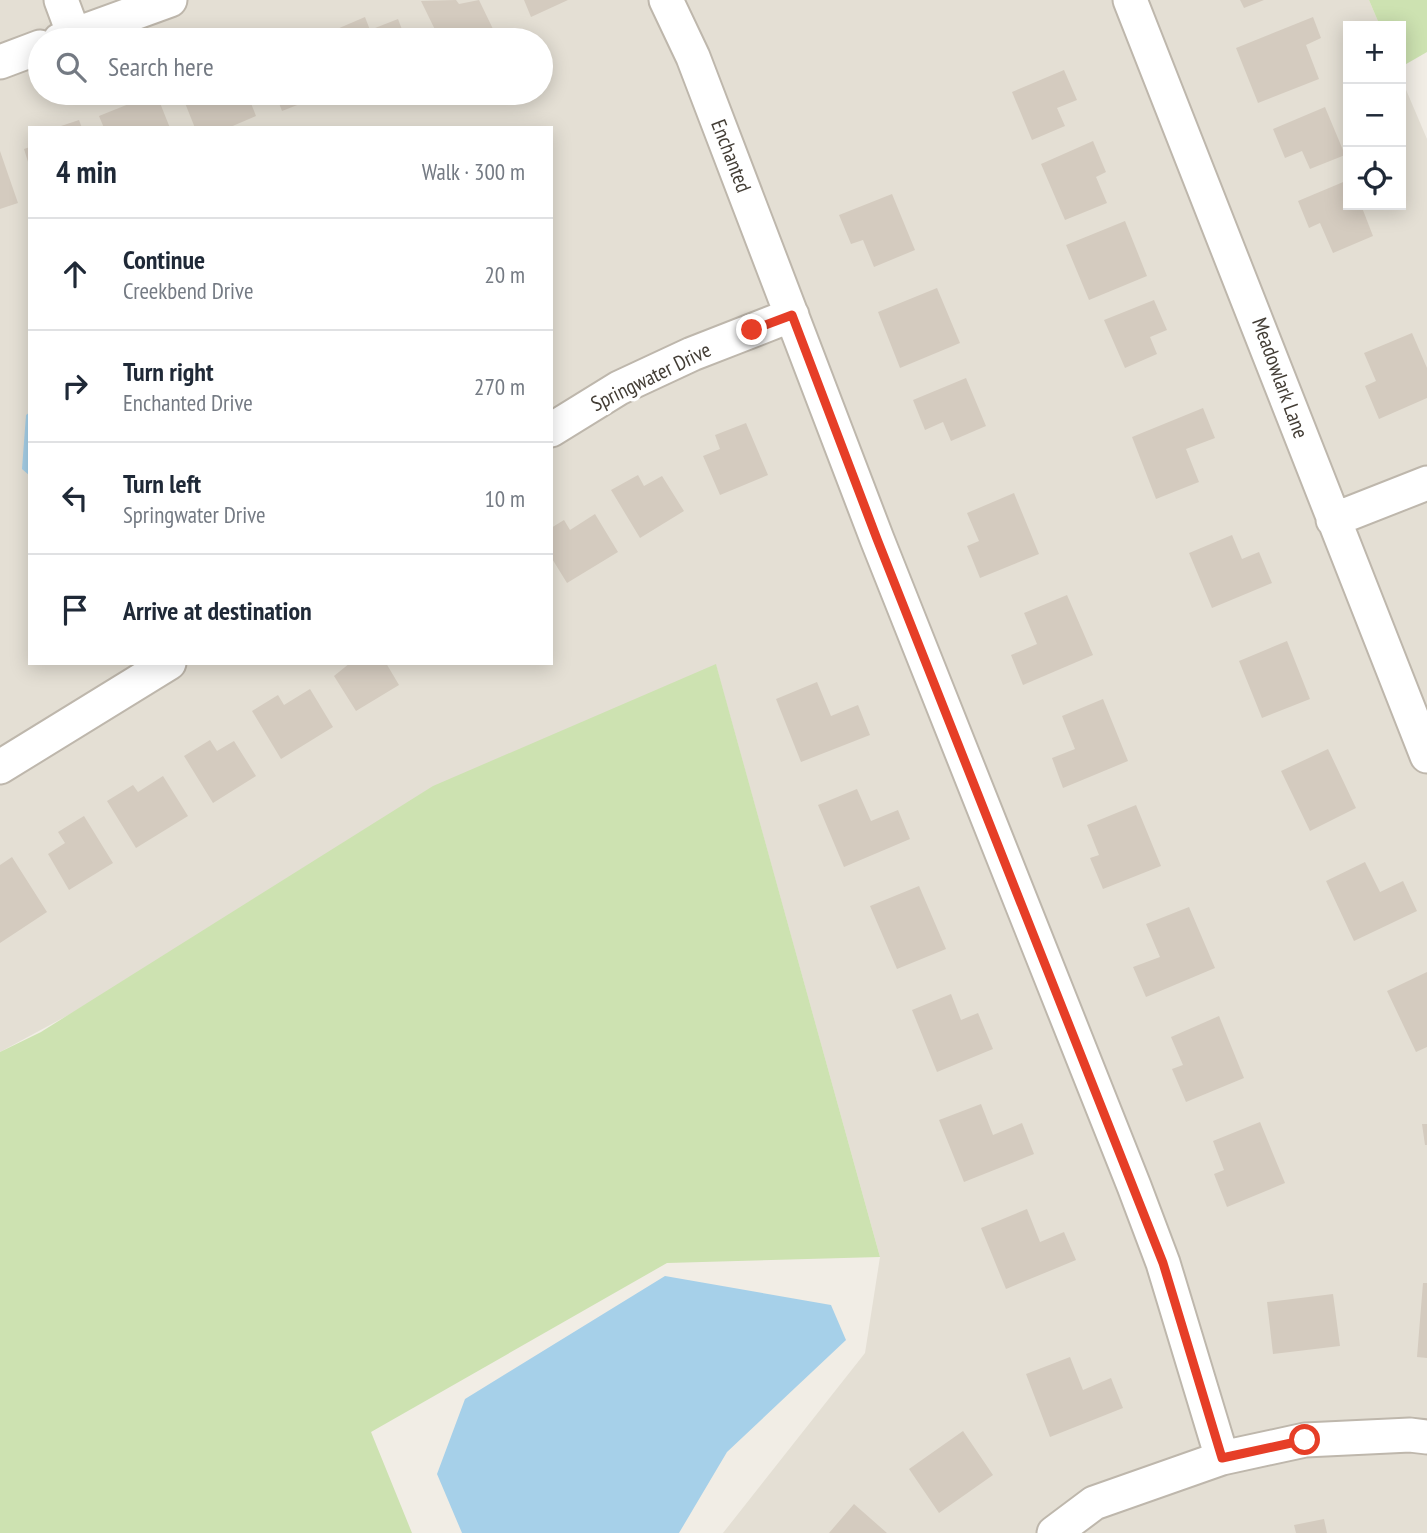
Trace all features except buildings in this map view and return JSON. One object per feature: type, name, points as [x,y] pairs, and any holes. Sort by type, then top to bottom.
[{"type":"street","points":[[61,0],[65,28]]},
{"type":"street","points":[[94,28],[170,0]]},
{"type":"street","name":"Enchanted","points":[[666,0],[693,57],[877,539],[1163,1263],[1222,1458]]},
{"type":"street","name":"Meadowlark Lane","points":[[1130,0],[1259,322],[1333,520],[1427,756]]},
{"type":"street","points":[[0,62],[28,52]]},
{"type":"street","name":"Springwater Drive","points":[[553,429],[619,388],[692,354],[792,315]]},
{"type":"street","points":[[1333,520],[1427,483]]},
{"type":"street","points":[[0,766],[166,665]]},
{"type":"street","points":[[1054,1533],[1094,1503],[1222,1458],[1305,1440],[1410,1435],[1427,1437]]},
{"type":"shaded area","points":[[0,0],[1369,0],[1378,21],[1343,21],[1343,210],[1406,210],[1406,90],[1427,139],[1427,1533],[723,1533],[865,1353],[880,1257],[716,665],[0,1052]]},
{"type":"green space","points":[[1369,0],[1427,0],[1427,52],[1406,64],[1406,21],[1378,21]]},
{"type":"green space","points":[[716,664],[880,1257],[667,1263],[371,1432],[412,1533],[0,1533],[0,1052],[41,1032],[433,786]]},
{"type":"water","points":[[28,414],[28,474],[22,469]]},
{"type":"water","points":[[665,1276],[831,1305],[846,1340],[727,1452],[679,1533],[462,1533],[437,1474],[465,1399]]},
{"type":"route","points":[[752,330],[792,315],[877,539],[1163,1263],[1222,1458],[1305,1440]]}]
